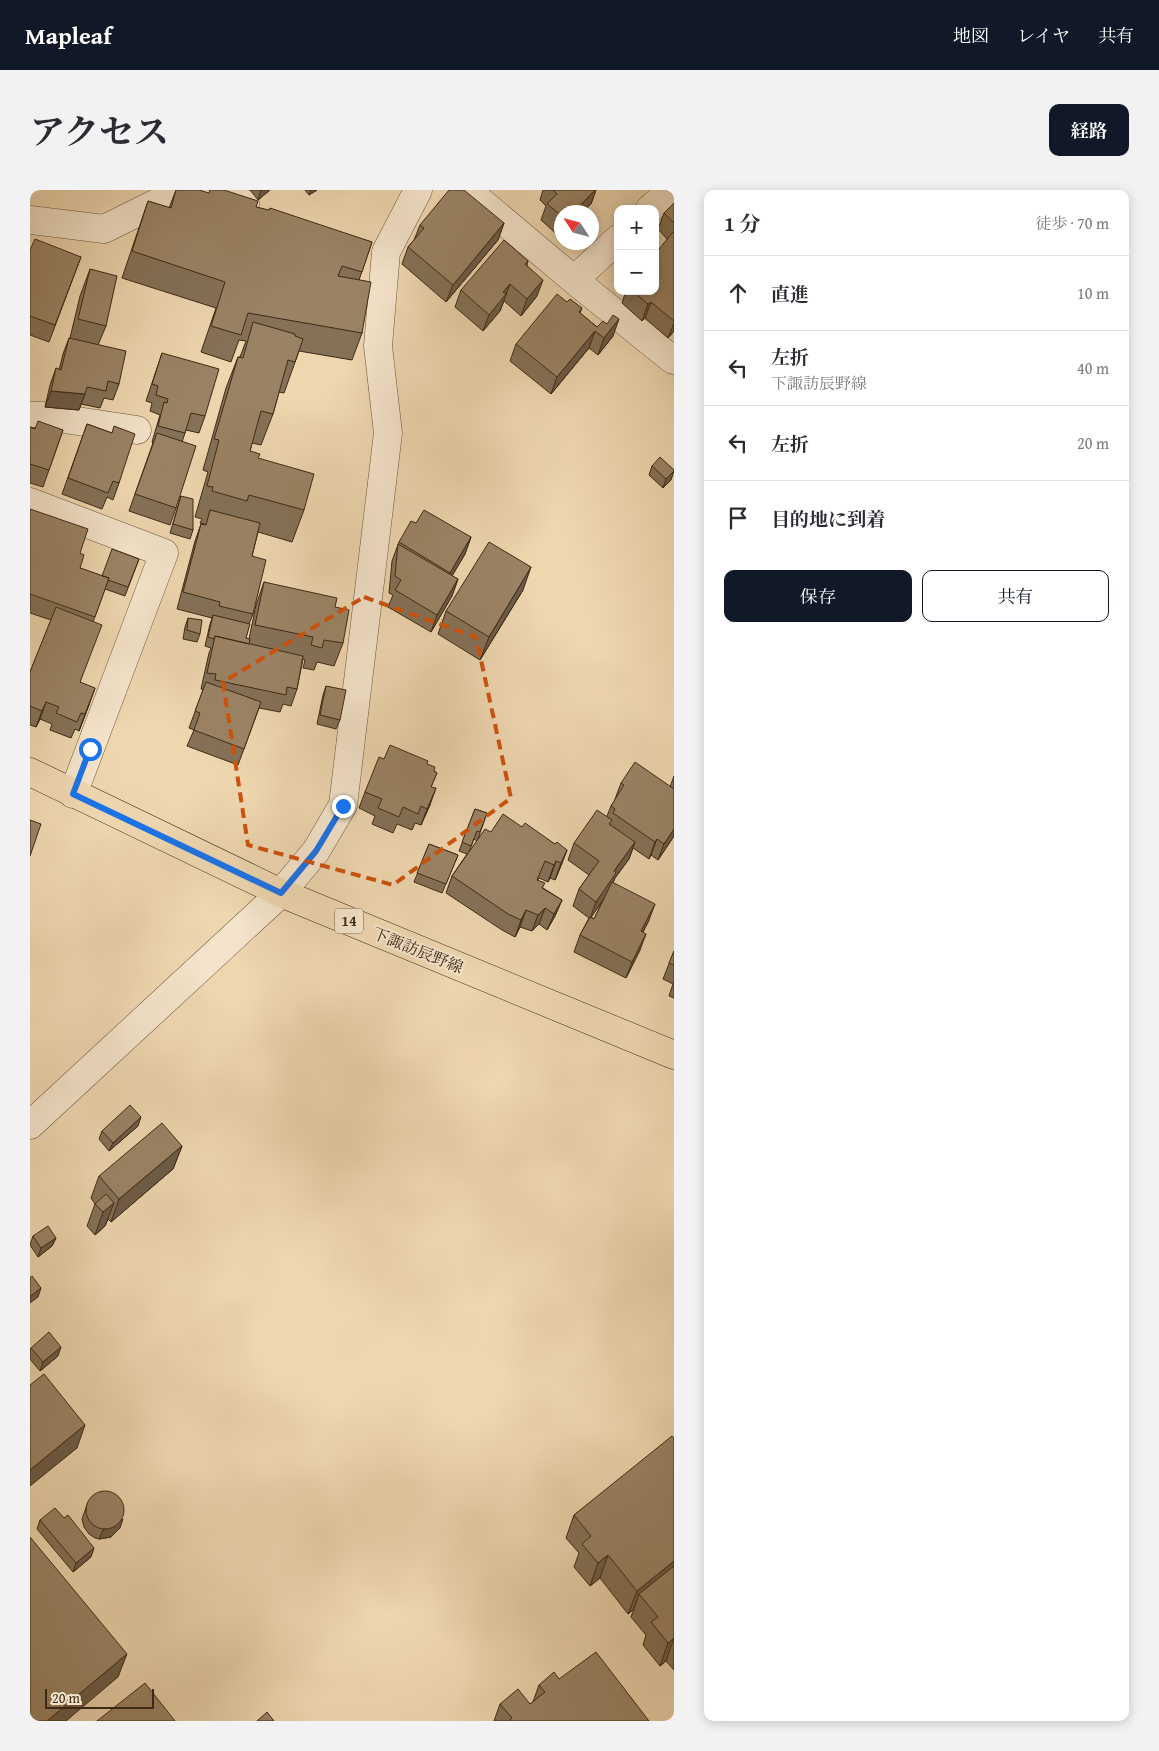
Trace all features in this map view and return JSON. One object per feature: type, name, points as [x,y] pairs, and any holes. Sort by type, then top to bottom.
[{"type":"main road","name":"下諏訪辰野線","points":[[30,772],[281,893],[674,1055]]},
{"type":"street","points":[[30,220],[104,229],[183,190]]},
{"type":"street","points":[[206,190],[269,212]]},
{"type":"street","points":[[30,1125],[281,893],[316,851],[343,806],[388,433],[378,346],[386,252],[418,190]]},
{"type":"street","points":[[467,190],[673,360]]},
{"type":"street","points":[[654,205],[671,190]]},
{"type":"street","points":[[359,243],[386,252]]},
{"type":"street","points":[[574,280],[614,243]]},
{"type":"street","points":[[30,416],[44,416],[137,430]]},
{"type":"street","points":[[30,502],[164,553],[73,794]]},
{"type":"highlighted area","points":[[364,597],[476,637],[511,798],[393,885],[248,845],[223,682]]},
{"type":"building","points":[[176,190],[199,190],[209,193],[210,190],[224,190],[258,201],[256,207],[269,210],[270,208],[372,242],[362,272],[342,266],[338,276],[371,282],[362,333],[248,313],[241,335],[211,326],[225,282],[132,251],[148,201],[171,208]]},
{"type":"building","points":[[449,190],[464,190],[504,223],[453,285],[408,247],[424,228],[420,225]]},
{"type":"building","points":[[553,190],[595,190],[581,205],[554,205],[554,210],[547,204],[557,194]]},
{"type":"building","points":[[674,203],[674,223],[664,213]]},
{"type":"building","points":[[673,232],[674,321],[651,302],[648,304],[638,295],[659,295],[659,249]]},
{"type":"building","points":[[35,239],[81,257],[55,325],[30,316],[30,250]]},
{"type":"building","points":[[504,240],[528,261],[525,264],[543,280],[527,299],[510,284],[503,292],[506,294],[489,315],[461,290]]},
{"type":"building","points":[[90,269],[117,276],[106,326],[78,319]]},
{"type":"building","points":[[557,294],[567,302],[570,299],[582,308],[579,312],[597,327],[603,321],[607,324],[613,315],[619,319],[604,338],[595,331],[557,377],[516,344]]},
{"type":"building","points":[[253,322],[295,334],[295,336],[303,339],[295,362],[288,360],[273,414],[261,411],[250,451],[260,454],[258,458],[314,474],[304,510],[249,495],[247,501],[212,491],[213,487],[207,486],[219,440],[214,439],[238,357],[243,358]]},
{"type":"building","points":[[69,338],[126,351],[119,384],[108,381],[106,391],[87,387],[85,394],[51,391],[56,368],[61,370]]},
{"type":"building","points":[[162,353],[219,369],[205,416],[191,413],[185,433],[158,426],[164,402],[167,403],[168,399],[156,395],[158,386],[152,384]]},
{"type":"building","points":[[38,421],[63,430],[49,470],[30,464],[30,427],[35,429]]},
{"type":"building","points":[[87,424],[112,433],[114,426],[135,434],[119,483],[113,481],[108,493],[68,478]]},
{"type":"building","points":[[157,433],[196,446],[176,508],[135,494]]},
{"type":"building","points":[[660,457],[674,470],[666,479],[652,466]]},
{"type":"building","points":[[181,496],[193,499],[193,530],[173,524]]},
{"type":"building","points":[[30,509],[88,529],[80,553],[84,555],[80,568],[109,578],[95,617],[30,594]]},
{"type":"building","points":[[210,510],[260,523],[252,556],[266,560],[253,614],[219,606],[220,602],[183,592],[201,524],[206,525]]},
{"type":"building","points":[[424,510],[471,537],[450,573],[399,542],[411,521],[416,523]]},
{"type":"building","points":[[489,542],[531,567],[489,637],[446,611]]},
{"type":"building","points":[[398,544],[458,579],[437,615],[395,590],[401,580],[395,576]]},
{"type":"building","points":[[112,549],[139,559],[128,587],[102,576]]},
{"type":"building","points":[[264,582],[337,598],[335,607],[349,610],[343,643],[324,640],[322,648],[311,645],[313,637],[255,625]]},
{"type":"building","points":[[56,607],[102,625],[80,682],[95,688],[85,714],[81,713],[77,722],[56,713],[59,707],[46,702],[42,711],[30,706],[30,672]]},
{"type":"building","points":[[213,615],[250,624],[246,638],[250,639],[249,644],[215,636],[214,639],[208,637]]},
{"type":"building","points":[[188,618],[202,620],[200,634],[187,630]]},
{"type":"building","points":[[215,636],[303,656],[297,689],[287,687],[286,695],[215,680],[216,674],[207,673]]},
{"type":"building","points":[[206,682],[261,702],[244,749],[194,730],[200,713],[195,711]]},
{"type":"building","points":[[326,686],[346,690],[340,720],[320,715]]},
{"type":"building","points":[[390,745],[428,761],[427,764],[435,767],[434,771],[437,773],[431,787],[436,788],[427,809],[421,806],[418,814],[403,807],[399,817],[378,808],[382,799],[365,792],[379,757],[384,759]]},
{"type":"building","points":[[635,762],[674,789],[674,829],[664,844],[657,839],[655,842],[613,813],[615,809],[611,806],[624,785],[621,783]]},
{"type":"building","points":[[475,809],[487,813],[480,832],[477,831],[471,846],[462,842]]},
{"type":"building","points":[[597,810],[612,820],[609,824],[635,842],[614,871],[616,873],[596,902],[579,889],[599,861],[574,843]]},
{"type":"building","points":[[503,814],[522,827],[525,823],[567,850],[561,863],[556,861],[554,865],[545,861],[537,880],[545,883],[542,888],[562,900],[554,914],[545,908],[538,915],[526,910],[521,920],[508,914],[452,876],[485,829],[491,832]]},
{"type":"building","points":[[30,820],[41,824],[30,856]]},
{"type":"building","points":[[429,844],[458,855],[446,884],[417,873]]},
{"type":"building","points":[[612,882],[655,904],[641,931],[646,934],[632,962],[580,935],[590,917],[594,919]]},
{"type":"building","points":[[674,951],[674,965],[669,963]]},
{"type":"building","points":[[130,1105],[141,1117],[113,1143],[102,1131]]},
{"type":"building","points":[[162,1123],[182,1146],[119,1199],[99,1176]]},
{"type":"building","points":[[106,1194],[114,1203],[103,1212],[95,1204]]},
{"type":"building","points":[[48,1226],[56,1238],[41,1248],[33,1236]]},
{"type":"building","points":[[32,1276],[41,1288],[31,1296],[30,1278]]},
{"type":"building","points":[[49,1332],[61,1347],[43,1362],[31,1348]]},
{"type":"building","points":[[44,1374],[85,1425],[30,1470],[30,1385]]},
{"type":"building","points":[[672,1436],[674,1438],[674,1561],[637,1591],[608,1555],[598,1563],[582,1544],[591,1536],[574,1515]]},
{"type":"building","points":[[105,1491],[119,1496],[124,1510],[119,1524],[105,1529],[91,1524],[86,1510],[91,1496]]},
{"type":"building","points":[[55,1508],[64,1518],[68,1515],[94,1548],[76,1563],[40,1520]]},
{"type":"building","points":[[30,1537],[127,1654],[47,1721],[30,1721]]},
{"type":"building","points":[[674,1566],[674,1638],[668,1643],[651,1622],[658,1617],[639,1594]]},
{"type":"building","points":[[596,1652],[649,1721],[509,1721],[512,1718],[500,1704],[518,1689],[530,1704],[545,1692],[539,1685],[554,1672],[559,1679]]},
{"type":"building","points":[[145,1683],[175,1721],[97,1721]]},
{"type":"building","points":[[267,1712],[274,1721],[257,1721]]},
{"type":"route","points":[[90,749],[73,794],[281,893],[316,851],[343,806]]}]
